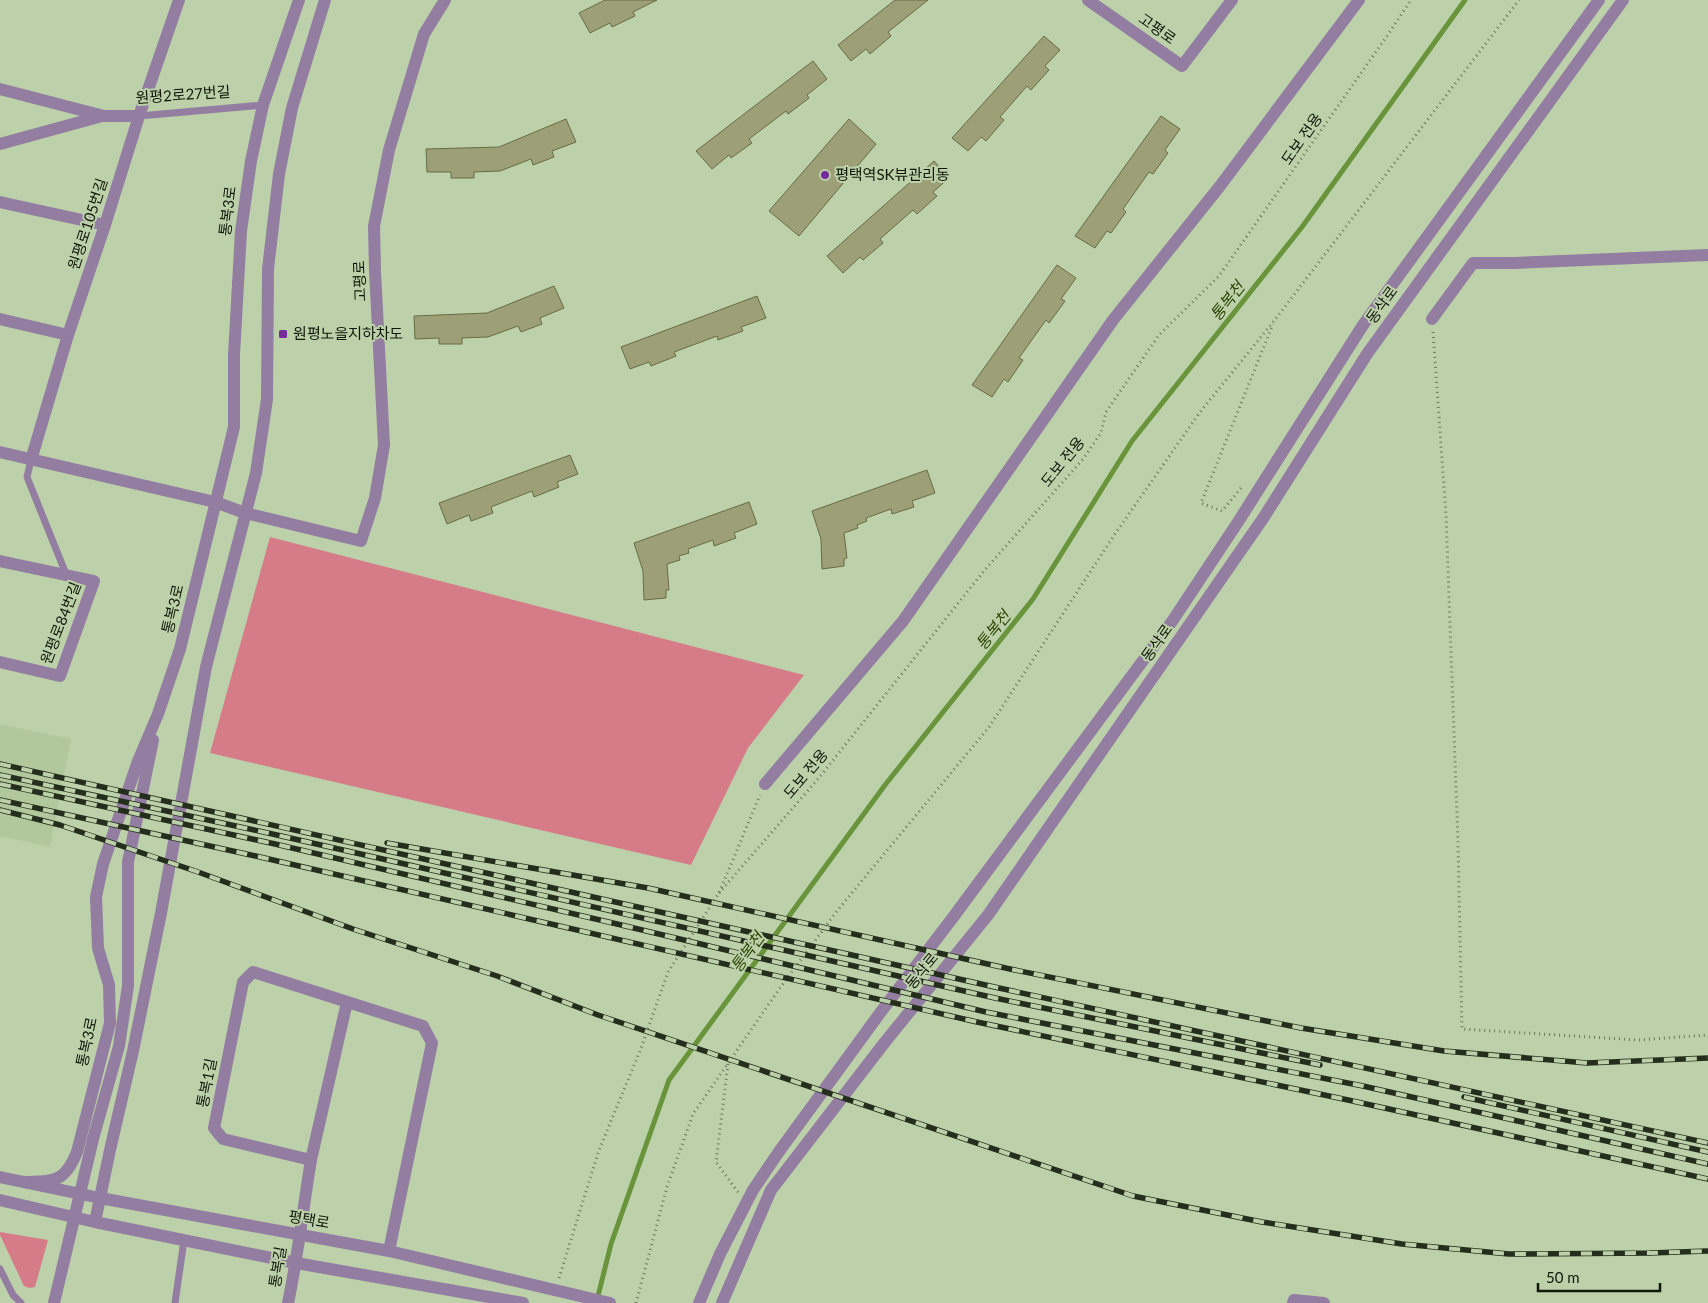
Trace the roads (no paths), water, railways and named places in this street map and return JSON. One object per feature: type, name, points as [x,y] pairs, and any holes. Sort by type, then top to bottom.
[{"type":"street","name":"원평로105번길","points":[[31,460],[68,334],[179,0]]},
{"type":"street","name":"통복3로","points":[[27,1182],[56,1180],[65,1175],[72,1166],[78,1152],[110,1023],[109,985],[98,948],[96,897],[103,864],[138,761],[158,714],[180,649],[234,427],[234,355],[241,231],[251,161],[264,106],[299,0]]},
{"type":"street","points":[[95,1222],[133,1052],[206,666],[256,473],[267,399],[268,270],[279,174],[292,108],[326,0]]},
{"type":"street","name":"고평로","points":[[245,513],[361,541],[375,498],[384,445],[374,226],[389,150],[424,34],[445,0]]},
{"type":"street","name":"고평로","points":[[1088,0],[1182,66],[1232,0]]},
{"type":"street","points":[[764,784],[903,621],[1113,320],[1220,186],[1359,0]]},
{"type":"street","name":"동삭로","points":[[699,1303],[720,1254],[750,1198],[778,1153],[1173,620],[1363,326],[1599,0]]},
{"type":"street","name":"동삭로","points":[[722,1303],[771,1190],[885,1042],[988,915],[1264,516],[1367,354],[1622,0]]},
{"type":"street","name":"원평2로27번길","points":[[0,89],[104,116],[139,116]]},
{"type":"street","name":"원평2로27번길","points":[[0,144],[104,116]]},
{"type":"street","points":[[0,202],[105,225]]},
{"type":"street","points":[[1432,319],[1473,263],[1708,254]]},
{"type":"street","points":[[0,319],[68,334]]},
{"type":"street","points":[[0,452],[215,502],[245,513]]},
{"type":"street","name":"원평로84번길","points":[[0,561],[94,581],[60,676],[0,662]]},
{"type":"street","points":[[54,1303],[76,1217],[93,1139],[120,1046],[128,986],[128,862],[158,714]]},
{"type":"street","name":"통복1길","points":[[310,1160],[223,1139],[214,1128],[243,982],[253,972],[423,1026],[432,1043],[389,1251]]},
{"type":"street","points":[[310,1160],[347,1002]]},
{"type":"street","name":"통복길","points":[[288,1303],[296,1263],[298,1235],[310,1160]]},
{"type":"street","name":"평택로","points":[[0,1177],[100,1198],[389,1251],[610,1303]]},
{"type":"street","points":[[0,1200],[95,1222],[296,1263],[521,1303]]},
{"type":"street","points":[[1293,1303],[1294,1300],[1324,1303]]},
{"type":"lane","name":"원평2로27번길","points":[[139,116],[264,106]]},
{"type":"lane","name":"원평로84번길","points":[[31,460],[26,477],[66,574]]},
{"type":"lane","points":[[175,1303],[184,1240]]},
{"type":"lane","points":[[0,1269],[13,1295],[20,1303]]},
{"type":"waterway","name":"통복천","points":[[597,1300],[611,1244],[669,1080],[885,785],[1033,599],[1132,441],[1302,227],[1465,0]]},
{"type":"railway","points":[[0,764],[999,988],[1708,1143]]},
{"type":"railway","points":[[0,775],[268,833],[995,998],[1320,1065]]},
{"type":"railway","points":[[0,784],[275,844],[986,1012],[1363,1086],[1708,1164]]},
{"type":"railway","points":[[0,800],[260,857],[977,1022],[1348,1100],[1708,1179]]},
{"type":"railway","points":[[0,810],[60,825],[198,872],[353,929],[497,976],[598,1015],[1133,1196],[1262,1222],[1402,1244],[1509,1254],[1708,1251]]},
{"type":"railway","points":[[387,843],[648,888],[1010,969],[1301,1028],[1444,1051],[1587,1063],[1708,1058]]},
{"type":"railway","points":[[1464,1097],[1708,1152]]},
{"type":"place","name":"평택역SK뷰관리동","points":[[825,175]]},
{"type":"place","name":"원평노을지하차도","points":[[283,334]]}]
